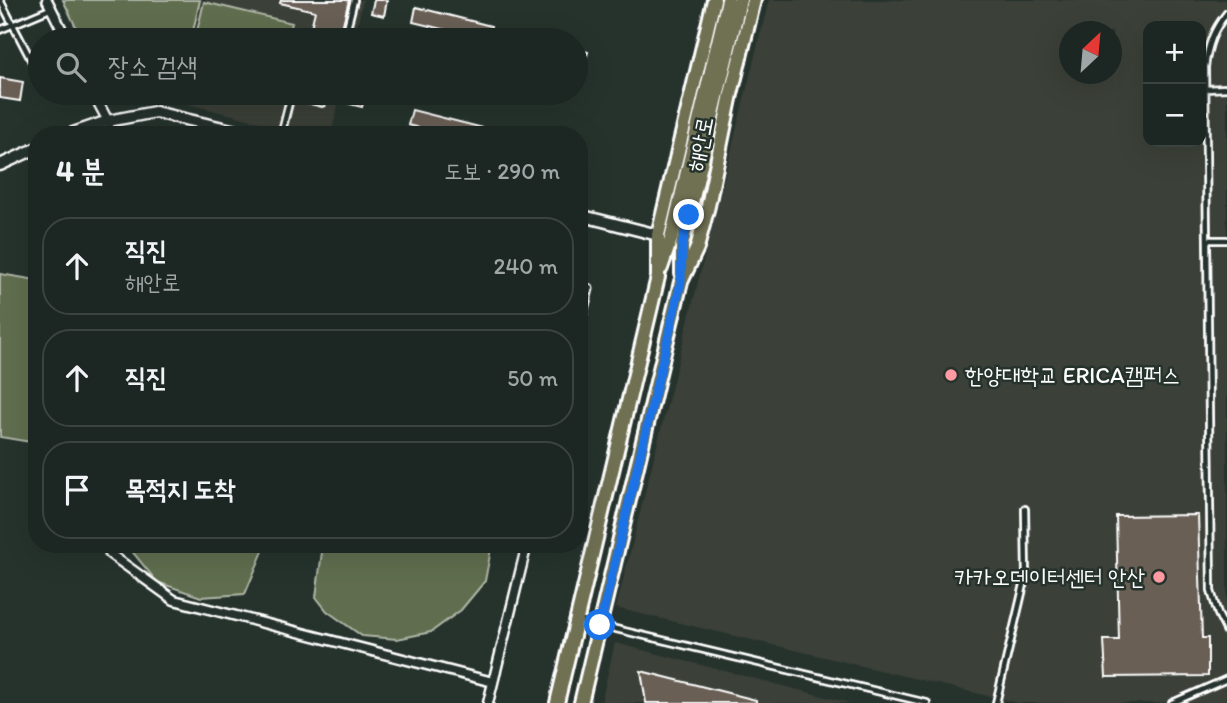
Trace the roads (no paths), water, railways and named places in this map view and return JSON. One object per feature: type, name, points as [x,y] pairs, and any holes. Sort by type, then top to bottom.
[{"type":"main road","name":"해안로","points":[[557,703],[658,277],[658,234],[714,0]]},
{"type":"main road","points":[[658,277],[671,239],[727,0]]},
{"type":"main road","points":[[681,282],[682,246],[740,0]]},
{"type":"main road","name":"해안로","points":[[581,703],[681,282],[697,248],[754,0]]},
{"type":"street","points":[[47,0],[61,28]]},
{"type":"street","points":[[99,105],[108,126]]},
{"type":"street","points":[[93,126],[155,112],[215,126]]},
{"type":"street","points":[[0,164],[28,152]]},
{"type":"street","points":[[588,217],[658,234]]},
{"type":"street","points":[[110,553],[174,600],[493,682]]},
{"type":"street","points":[[488,703],[525,553]]},
{"type":"lane","points":[[0,0],[28,54]]},
{"type":"lane","points":[[347,28],[354,0]]},
{"type":"lane","points":[[0,30],[51,9]]},
{"type":"lane","points":[[1227,13],[1218,23],[1209,43],[1206,89],[1211,591],[1217,614],[1227,632]]},
{"type":"lane","points":[[1206,89],[1227,88]]},
{"type":"lane","points":[[283,126],[288,105]]},
{"type":"lane","points":[[1207,240],[1227,240]]},
{"type":"lane","points":[[996,703],[1026,576],[1025,509]]},
{"type":"lane","points":[[578,620],[927,703]]},
{"type":"lane","points":[[1172,703],[1227,679]]},
{"type":"place","name":"한양대학교 ERICA캠퍼스","points":[[951,375]]},
{"type":"place","name":"카카오데이터센터 안산","points":[[1159,577]]}]
